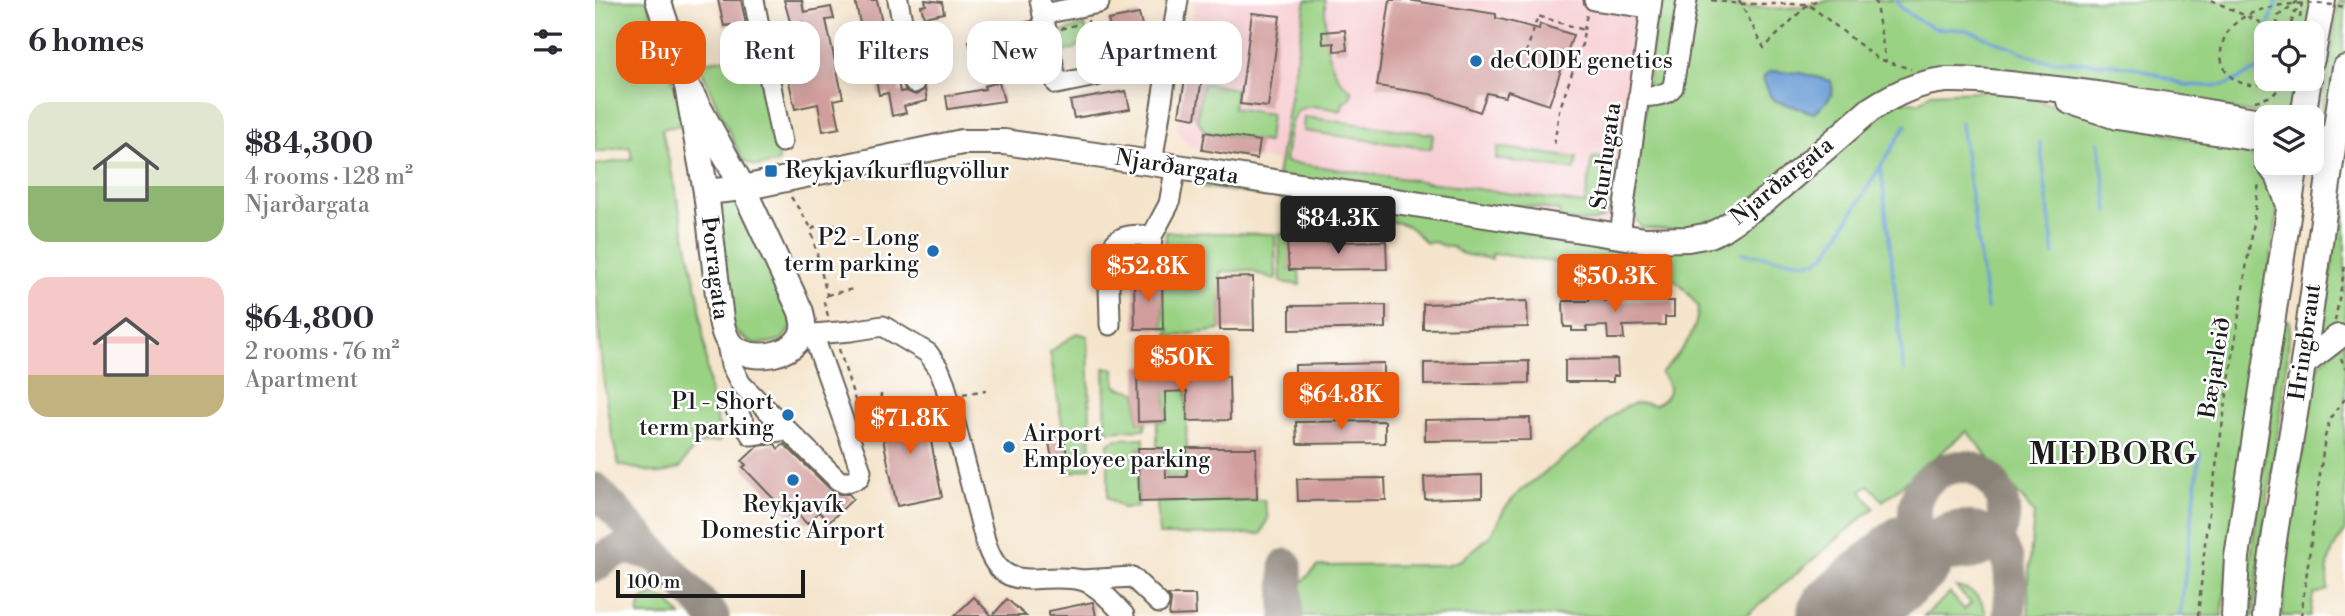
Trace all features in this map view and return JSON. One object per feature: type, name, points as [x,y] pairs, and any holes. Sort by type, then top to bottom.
[{"type":"main road","name":"Þorragata","points":[[658,0],[687,86],[706,192],[721,320],[726,339],[743,354],[772,355],[790,347],[807,334],[803,329],[801,312],[743,188],[687,86]]},
{"type":"main road","name":"Hringbraut","points":[[2265,616],[2270,562],[2303,363],[2330,142],[2345,72]]},
{"type":"main road","name":"Njarðargata","points":[[706,192],[743,188],[962,142],[1004,142],[1164,164],[1645,240],[1669,241],[1710,235],[1722,229],[1767,199],[1871,108],[1910,88],[1944,80],[2080,91],[2254,120]]},
{"type":"main road","name":"Njarðargata","points":[[2018,85],[2117,117],[2254,138]]},
{"type":"main road","points":[[2199,128],[2217,138],[2254,151]]},
{"type":"main road","points":[[2276,175],[2289,205]]},
{"type":"main road","name":"Hringbraut","points":[[2234,616],[2237,558],[2294,175]]},
{"type":"main road","points":[[2319,236],[2345,192]]},
{"type":"main road","points":[[2303,363],[2340,335]]},
{"type":"street","points":[[754,0],[782,142]]},
{"type":"street","points":[[898,0],[902,21]]},
{"type":"street","points":[[1150,268],[1152,236],[1169,204],[1164,164],[1178,0]]},
{"type":"street","points":[[1638,97],[1669,93],[1673,87],[1687,0]]},
{"type":"street","points":[[1076,80],[1057,84],[1043,16],[1099,4]]},
{"type":"street","points":[[1591,5],[1651,4]]},
{"type":"street","name":"Sturlugata","points":[[1620,235],[1651,4]]},
{"type":"street","points":[[1110,325],[1108,261],[1113,244],[1132,235],[1152,236]]},
{"type":"street","points":[[726,339],[731,381],[736,391],[842,482],[861,476],[861,471],[823,368],[807,334],[883,326],[923,348],[939,369],[949,396],[985,540],[994,563],[1002,572],[1014,577],[1082,580],[1132,577],[1159,603]]},
{"type":"street","points":[[731,365],[741,384],[781,431]]},
{"type":"street","points":[[732,403],[751,435],[781,431]]},
{"type":"street","points":[[1082,580],[1107,597],[1123,615]]},
{"type":"path","points":[[1711,0],[1808,4],[1878,59],[1914,70]]},
{"type":"path","points":[[1739,2],[1764,48],[1808,4],[1818,0]]},
{"type":"path","points":[[1875,0],[1886,62]]},
{"type":"path","points":[[2211,0],[2254,21]]},
{"type":"path","points":[[2277,21],[2278,16],[2300,1],[2312,4]]},
{"type":"path","points":[[2254,86],[2244,85],[2228,75],[2220,57],[2225,36],[2241,19],[2274,4],[2300,1],[2326,2],[2345,7]]},
{"type":"path","points":[[1088,21],[1087,16],[1101,13],[1099,4]]},
{"type":"path","points":[[2291,21],[2295,12],[2312,4]]},
{"type":"path","points":[[1554,145],[1559,111],[1582,44],[1591,5]]},
{"type":"path","points":[[1043,16],[1080,21]]},
{"type":"path","points":[[1526,53],[1538,16],[1584,30]]},
{"type":"path","points":[[2272,96],[2277,91]]},
{"type":"path","name":"Bæjarleið","points":[[2198,616],[2208,520],[2264,175]]},
{"type":"path","points":[[789,189],[794,203],[812,229],[827,295],[824,302],[833,332]]},
{"type":"path","points":[[812,229],[839,224]]},
{"type":"path","points":[[2340,335],[2335,320],[2345,266]]},
{"type":"path","points":[[827,295],[853,289]]},
{"type":"path","points":[[860,412],[986,390]]},
{"type":"path","points":[[880,409],[881,394]]},
{"type":"path","points":[[2301,616],[2325,437],[2330,418],[2345,399]]},
{"type":"shaded area","points":[[1195,0],[1649,0],[1616,232],[1275,179],[1277,161],[1190,147],[1177,130],[1183,84],[1242,84],[1242,21],[1192,21]]},
{"type":"green space","points":[[595,0],[648,0],[654,21],[616,21],[616,84],[673,84],[685,124],[662,129],[699,299],[710,393],[721,436],[719,442],[704,443],[695,448],[680,468],[660,474],[619,465],[611,430],[598,317],[595,165],[632,159],[630,147],[595,152]]},
{"type":"green space","points":[[1306,0],[1325,0],[1326,37],[1331,62],[1343,83],[1352,91],[1350,98],[1343,103],[1341,111],[1310,107],[1295,114],[1291,122],[1285,162],[1585,204],[1592,158],[1610,157],[1622,183],[1618,201],[1607,215],[1589,222],[1560,219],[1559,211],[1517,205],[1516,212],[1277,177]]},
{"type":"green space","points":[[1658,0],[1788,8],[1829,0],[2314,0],[2310,21],[2254,21],[2254,91],[2296,91],[2293,105],[2254,105],[2254,113],[1947,72],[1727,217],[1687,230],[1641,228],[1634,215]]},
{"type":"green space","points":[[2339,0],[2345,0],[2344,30],[2336,85],[2326,113],[2322,105]]},
{"type":"green space","points":[[1076,28],[1076,48],[1063,52],[1062,31]]},
{"type":"green space","points":[[720,59],[720,84],[763,84],[779,162],[759,166],[741,158],[706,81],[706,62]]},
{"type":"green space","points":[[1203,84],[1236,89],[1233,108],[1271,114],[1268,142],[1205,132],[1197,119]]},
{"type":"green space","points":[[2002,90],[2086,115],[2147,127],[2211,146],[2237,148],[2254,159],[2254,175],[2266,175],[2279,201],[2222,616],[2029,616],[2028,583],[2034,513],[1967,431],[1883,501],[1869,485],[1861,491],[1874,508],[1746,616],[1300,616],[1299,585],[1318,566],[1446,565],[1461,560],[1490,536],[1505,508],[1519,492],[1601,429],[1611,417],[1631,405],[1655,405],[1668,395],[1668,383],[1661,373],[1691,335],[1698,306],[1673,279],[1504,255],[1492,254],[1492,259],[1462,254],[1452,247],[1435,242],[1427,243],[1406,225],[1344,218],[1342,242],[1289,269],[1299,270],[1300,285],[1281,282],[1279,234],[1285,234],[1282,198],[1201,187],[1202,178],[1548,235],[1548,239],[1683,248],[1898,101],[1919,103],[1931,93]]},
{"type":"green space","points":[[1304,117],[1433,134],[1431,149],[1303,131]]},
{"type":"green space","points":[[1498,147],[1577,158],[1575,170],[1496,159]]},
{"type":"green space","points":[[2345,200],[2345,327],[2320,342],[2339,216]]},
{"type":"green space","points":[[739,201],[790,302],[792,326],[783,339],[774,342],[760,344],[748,341],[730,325],[718,202]]},
{"type":"green space","points":[[1166,232],[1275,234],[1276,280],[1248,270],[1220,272],[1220,330],[1167,337],[1170,329],[1163,329],[1162,277],[1165,268]]},
{"type":"green space","points":[[2283,319],[2290,321],[2287,358],[2261,542],[2254,616],[2243,616]]},
{"type":"green space","points":[[1077,333],[1088,336],[1091,467],[1069,473],[1063,462],[1068,460],[1050,352]]},
{"type":"green space","points":[[2345,340],[2345,532],[2330,559],[2328,590],[2313,594],[2310,616],[2282,616],[2292,474],[2302,456],[2319,364]]},
{"type":"green space","points":[[1104,368],[1114,369],[1116,387],[1137,392],[1138,422],[1146,422],[1145,429],[1106,431]]},
{"type":"green space","points":[[1171,377],[1186,377],[1187,500],[1264,500],[1268,518],[1261,534],[1159,535],[1157,502],[1176,502],[1176,477],[1166,477],[1165,448],[1157,448],[1157,422],[1166,421],[1165,392]]},
{"type":"green space","points":[[1144,438],[1144,448],[1138,448],[1138,507],[1123,508],[1108,497],[1108,443],[1117,439]]},
{"type":"green space","points":[[1956,587],[1977,596],[1986,616],[1924,616],[1950,593],[1964,610],[1971,603]]},
{"type":"green space","points":[[654,595],[667,600],[681,616],[639,616],[641,602]]},
{"type":"water","points":[[1772,71],[1801,73],[1831,81],[1831,95],[1814,113],[1776,101],[1771,97],[1763,79]]},
{"type":"building","points":[[718,0],[741,0],[745,21],[723,21]]},
{"type":"building","points":[[784,0],[802,0],[804,12],[831,7],[834,19],[826,20],[834,57],[834,84],[840,84],[843,98],[834,100],[840,128],[823,131],[818,104],[795,109],[790,84],[820,84],[820,21],[790,21]]},
{"type":"building","points":[[855,0],[877,0],[882,21],[860,21]]},
{"type":"building","points":[[925,0],[942,2],[944,13],[924,17],[921,6],[926,5]]},
{"type":"building","points":[[1390,0],[1408,0],[1496,14],[1496,18],[1539,29],[1540,24],[1573,35],[1549,105],[1508,91],[1505,97],[1487,93],[1480,112],[1430,94],[1377,86]]},
{"type":"building","points":[[1252,13],[1280,16],[1268,107],[1240,104]]},
{"type":"building","points":[[1139,14],[1141,21],[1108,21]]},
{"type":"building","points":[[1345,30],[1347,50],[1334,51],[1334,43],[1323,44],[1322,32]]},
{"type":"building","points":[[877,84],[898,84],[900,92],[916,95],[925,89],[927,101],[904,106],[906,113],[892,116],[888,93],[879,95]]},
{"type":"building","points":[[1000,84],[1004,101],[948,109],[946,96],[985,89],[984,86]]},
{"type":"building","points":[[1184,84],[1201,84],[1196,118],[1179,115]]},
{"type":"building","points":[[1126,91],[1130,109],[1074,118],[1070,101]]},
{"type":"building","points":[[1205,132],[1260,141],[1257,159],[1202,150]]},
{"type":"building","points":[[1386,241],[1387,269],[1289,270],[1287,243]]},
{"type":"building","points":[[1134,277],[1150,280],[1162,277],[1163,329],[1135,329]]},
{"type":"building","points":[[1253,277],[1254,330],[1220,330],[1219,278]]},
{"type":"building","points":[[1589,290],[1603,290],[1604,301],[1674,301],[1674,317],[1665,317],[1665,325],[1623,326],[1624,339],[1608,339],[1607,326],[1586,327],[1587,331],[1572,331],[1572,327],[1564,327],[1563,301],[1589,301]]},
{"type":"building","points":[[1527,301],[1528,327],[1423,329],[1423,304]]},
{"type":"building","points":[[1386,305],[1386,328],[1290,330],[1290,306]]},
{"type":"building","points":[[1617,359],[1618,376],[1613,376],[1613,382],[1565,382],[1565,360]]},
{"type":"building","points":[[1529,361],[1529,383],[1424,385],[1424,363]]},
{"type":"building","points":[[1384,363],[1384,386],[1295,388],[1295,365]]},
{"type":"building","points":[[1171,365],[1171,377],[1229,376],[1230,420],[1187,421],[1187,391],[1165,392],[1166,421],[1138,422],[1137,366]]},
{"type":"building","points":[[924,406],[942,497],[897,506],[878,415]]},
{"type":"building","points":[[1530,418],[1531,440],[1425,441],[1425,420]]},
{"type":"building","points":[[1385,421],[1385,443],[1297,444],[1296,422]]},
{"type":"building","points":[[1062,429],[1068,460],[1053,464],[1047,432]]},
{"type":"building","name":"Reykjavík Domestic Airport","points":[[775,444],[778,449],[784,444],[830,489],[839,494],[849,494],[853,499],[829,522],[819,512],[807,524],[797,513],[792,518],[743,467],[746,465],[742,461],[758,446]]},
{"type":"building","points":[[1138,448],[1165,448],[1166,477],[1187,477],[1187,448],[1256,448],[1257,499],[1139,502]]},
{"type":"building","points":[[1482,475],[1482,497],[1425,499],[1424,477]]},
{"type":"building","points":[[1385,478],[1386,500],[1298,501],[1297,479]]},
{"type":"building","points":[[1168,595],[1195,595],[1196,615],[1169,616],[1171,600]]},
{"type":"building","points":[[974,597],[992,616],[954,616]]},
{"type":"building","points":[[1007,599],[1026,616],[992,616]]},
{"type":"building","points":[[1093,602],[1096,616],[1049,616],[1049,611]]},
{"type":"waterway","points":[[1896,0],[1901,8],[1934,28],[1968,30],[2042,60],[2138,68],[2185,85],[2226,85],[2254,71]]},
{"type":"waterway","points":[[2270,21],[2277,0]]},
{"type":"waterway","points":[[1961,123],[1987,309]]},
{"type":"waterway","points":[[1742,253],[1805,262],[1816,261],[1828,252],[1906,125]]},
{"type":"waterway","points":[[2040,142],[2054,255]]},
{"type":"waterway","points":[[2099,142],[2108,212]]},
{"type":"waterway","points":[[1881,168],[1904,371]]},
{"type":"waterway","points":[[2180,616],[2200,453]]},
{"type":"taxiway","points":[[1882,580],[1888,577],[1893,573],[1923,559],[1970,553],[1992,543],[2000,532],[2004,519],[1999,493],[1991,481],[1970,467],[1956,467],[1935,475],[1924,484],[1917,497],[1914,523],[1908,540],[1898,560],[1894,566],[1890,572],[1886,578]]},
{"type":"taxiway","points":[[595,489],[713,616]]},
{"type":"taxiway","points":[[1911,556],[1936,536],[1953,528],[1973,528],[1989,535],[2001,546],[2009,566],[2009,616]]},
{"type":"taxiway","points":[[595,566],[617,551],[641,551],[659,558]]},
{"type":"taxiway","points":[[1286,565],[1287,616]]},
{"type":"runway","points":[[1840,616],[1911,556]]},
{"type":"place","name":"deCODE genetics","points":[[1476,61]]},
{"type":"place","name":"Reykjavíkurflugvöllur","points":[[771,171]]},
{"type":"place","name":"P2 - Long term parking","points":[[933,251]]},
{"type":"place","name":"P1 - Short term parking","points":[[788,415]]},
{"type":"place","name":"Airport Employee parking","points":[[1009,447]]},
{"type":"place","name":"Reykjavík Domestic Airport","points":[[793,480]]},
{"type":"district","name":"MIÐBORG","points":[[2114,455]]}]
